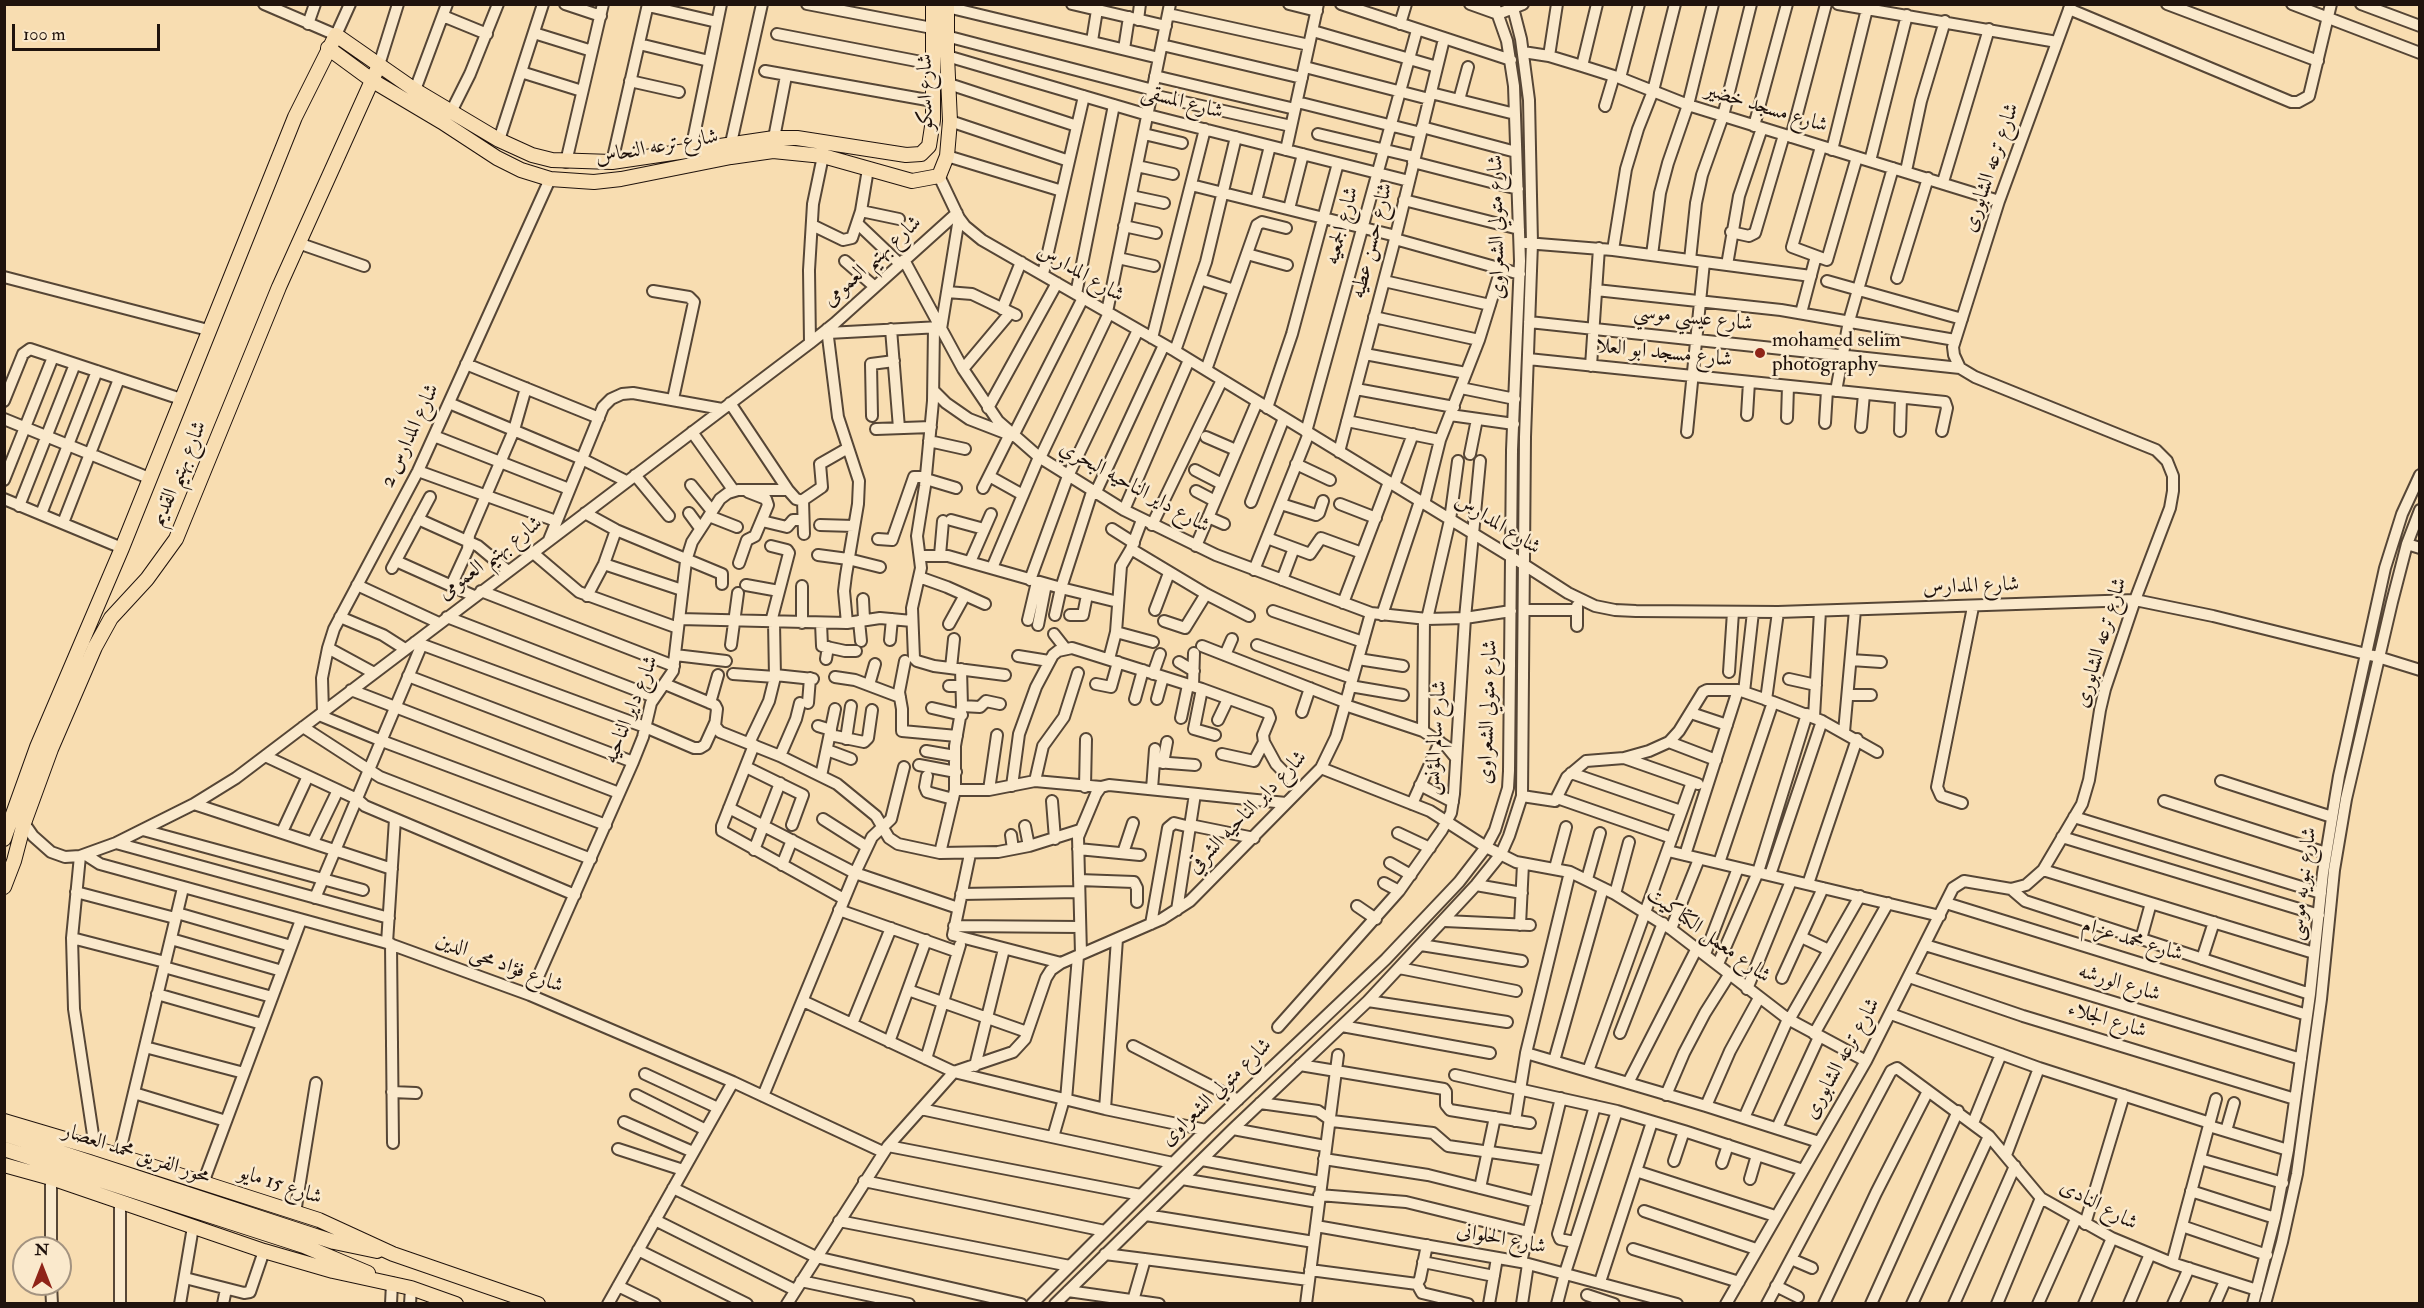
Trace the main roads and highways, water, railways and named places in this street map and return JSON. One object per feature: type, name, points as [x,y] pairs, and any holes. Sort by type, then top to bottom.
[{"type":"main road","name":"شارع اسكو","points":[[929,146],[933,120],[933,4]]},
{"type":"main road","name":"شارع اسكو","points":[[939,176],[947,156],[950,121],[947,6]]},
{"type":"main road","name":"شارع ترعه النحاس","points":[[332,42],[379,65],[415,90],[499,140],[532,155],[566,162],[612,162],[774,138],[797,138],[906,155],[921,154],[929,146]]},
{"type":"main road","name":"شارع ترعه النحاس","points":[[332,42],[373,81],[425,111],[497,158],[521,170],[550,179],[594,182],[621,179],[773,151],[823,156],[912,181],[939,176]]},
{"type":"main road","name":"شارع بهتيم القديم","points":[[4,839],[37,747],[122,548],[295,117],[332,42]]},
{"type":"main road","name":"شارع بهتيم القديم","points":[[4,887],[51,748],[100,637],[111,618],[158,566],[176,539],[298,243],[379,65]]},
{"type":"main road","points":[[594,162],[594,182]]},
{"type":"main road","name":"شارع 15 مايو","points":[[4,1121],[119,1155],[295,1212],[335,1226],[393,1254],[538,1304]]},
{"type":"main road","name":"محور الفريق محمد العصار","points":[[4,1134],[334,1242],[393,1254]]},
{"type":"main road","name":"محور الفريق محمد العصار","points":[[4,1149],[304,1246],[387,1282]]},
{"type":"main road","points":[[4,1165],[51,1178],[264,1251],[333,1271],[411,1288],[456,1304]]},
{"type":"place","name":"mohamed selim photography","points":[[1760,353]]}]
